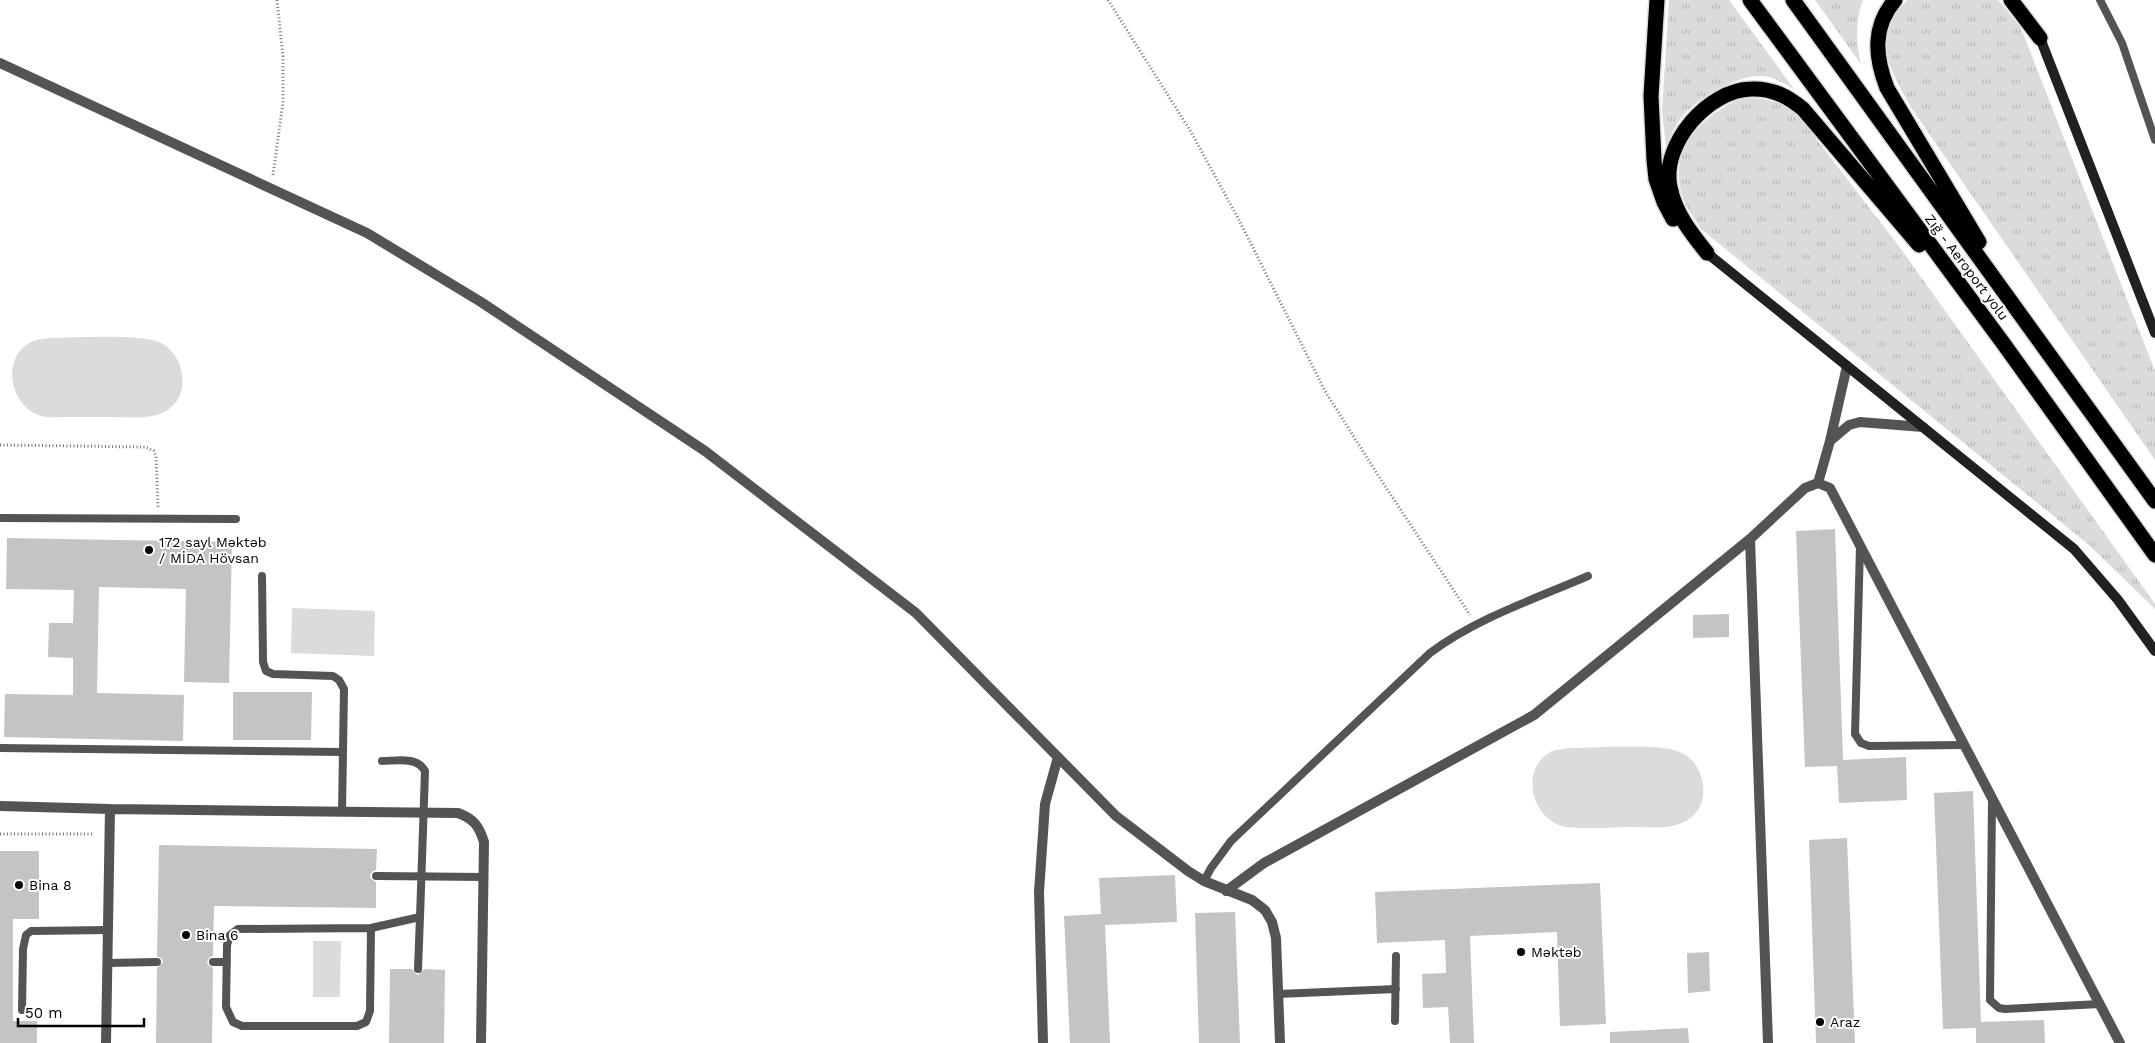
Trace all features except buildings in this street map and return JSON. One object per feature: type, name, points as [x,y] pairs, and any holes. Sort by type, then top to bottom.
[{"type":"highway","points":[[1657,0],[1651,96],[1656,179],[1664,202],[1674,221],[1707,253]]},
{"type":"highway","name":"Zığ - Aeroport yolu","points":[[1750,0],[2003,343],[2155,555]]},
{"type":"highway","name":"Zığ - Aeroport yolu","points":[[1792,0],[2155,501]]},
{"type":"highway","points":[[1895,0],[1883,16],[1876,50],[1879,68],[1887,88],[2029,327]]},
{"type":"highway","points":[[2011,0],[2040,38]]},
{"type":"highway","points":[[2023,0],[2040,38]]},
{"type":"highway","points":[[1707,253],[1681,215],[1670,186],[1669,166],[1676,145],[1685,129],[1698,114],[1733,92],[1750,89],[1766,90],[1787,96],[1803,109],[2003,343]]},
{"type":"street","points":[[2040,38],[2155,334]]},
{"type":"street","points":[[0,63],[367,232],[481,302],[705,451],[916,613],[1116,816],[1188,871],[1226,891],[1252,900],[1265,910],[1272,922],[1276,938],[1280,1043]]},
{"type":"street","points":[[1707,253],[2074,549],[2107,586],[2155,651]]},
{"type":"street","points":[[1818,483],[1830,442],[1846,366]]},
{"type":"street","points":[[1830,442],[1849,425],[1860,422],[1923,427]]},
{"type":"street","points":[[1226,891],[1264,863],[1534,715],[1750,539],[1805,488],[1818,483],[1830,488],[2120,1043]]},
{"type":"street","points":[[1750,539],[1768,1043]]},
{"type":"street","points":[[1043,1043],[1039,892],[1045,804],[1058,757]]},
{"type":"street","points":[[0,806],[458,813],[472,819],[480,829],[484,842],[481,1043]]},
{"type":"street","points":[[106,1043],[110,809]]},
{"type":"lane","points":[[2100,0],[2122,43],[2155,140]]},
{"type":"lane","points":[[0,518],[236,519]]},
{"type":"lane","points":[[1860,545],[1854,734],[1861,743],[1869,746],[1964,745]]},
{"type":"lane","points":[[262,576],[263,662],[266,671],[273,674],[333,676],[340,680],[344,690],[342,812]]},
{"type":"lane","points":[[1204,881],[1231,841],[1430,653],[1454,635],[1476,624],[1588,576]]},
{"type":"lane","points":[[0,748],[343,752]]},
{"type":"lane","points":[[382,761],[416,761],[422,765],[424,771],[418,969]]},
{"type":"lane","points":[[1992,799],[1990,1000],[1999,1008],[2005,1009],[2100,1004]]},
{"type":"lane","points":[[376,876],[484,877]]},
{"type":"lane","points":[[371,928],[370,1011],[366,1022],[356,1026],[242,1026],[233,1022],[226,1007],[227,945],[230,935],[238,929],[371,928],[420,917]]},
{"type":"lane","points":[[22,1010],[23,949],[26,935],[31,931],[108,930]]},
{"type":"lane","points":[[1395,1021],[1396,956]]},
{"type":"lane","points":[[108,962],[157,962]]},
{"type":"lane","points":[[213,962],[227,962]]},
{"type":"lane","points":[[1278,994],[1396,990]]},
{"type":"path","points":[[272,188],[283,102],[283,56],[277,0]]},
{"type":"path","points":[[1108,0],[1191,132],[1238,218],[1325,391],[1476,624]]},
{"type":"path","points":[[0,445],[146,447],[154,451],[156,456],[158,519]]},
{"type":"path","points":[[0,834],[93,834]]},
{"type":"green space","points":[[1669,0],[1729,0],[1794,89],[1766,76],[1751,77],[1728,84],[1704,98],[1685,114],[1676,125],[1666,146],[1662,111]]},
{"type":"green space","points":[[1815,0],[1863,0],[1857,32],[1861,64]]},
{"type":"green space","points":[[1907,0],[1998,0],[2021,28],[2155,371],[2155,460],[1912,109],[1894,76],[1887,54],[1888,31],[1897,11]]},
{"type":"green space","points":[[1742,98],[1767,100],[1781,104],[1801,119],[1898,245],[2155,604],[2155,609],[2089,545],[1701,229],[1688,210],[1680,185],[1679,168],[1683,153],[1690,139],[1700,126],[1712,115]]},
{"type":"green space","points":[[125,337],[141,338],[163,344],[177,358],[181,368],[182,387],[179,397],[174,405],[166,411],[147,417],[46,417],[30,411],[16,393],[12,370],[15,359],[21,349],[31,342],[50,338]]},
{"type":"green space","points":[[292,608],[375,611],[374,656],[291,653]]},
{"type":"green space","points":[[1646,747],[1675,750],[1684,754],[1698,768],[1702,778],[1703,797],[1700,807],[1686,821],[1667,827],[1586,828],[1562,826],[1551,821],[1536,802],[1533,791],[1533,779],[1536,768],[1542,758],[1552,751],[1571,748]]},
{"type":"green space","points":[[313,941],[341,941],[340,997],[313,997]]},
{"type":"place","name":"172 sayl Məktəb / MİDA Hövsan","points":[[149,550]]},
{"type":"place","name":"Bina 8","points":[[19,885]]},
{"type":"place","name":"Bina 6","points":[[186,935]]},
{"type":"place","name":"Məktəb","points":[[1521,952]]},
{"type":"place","name":"Araz","points":[[1820,1022]]}]
